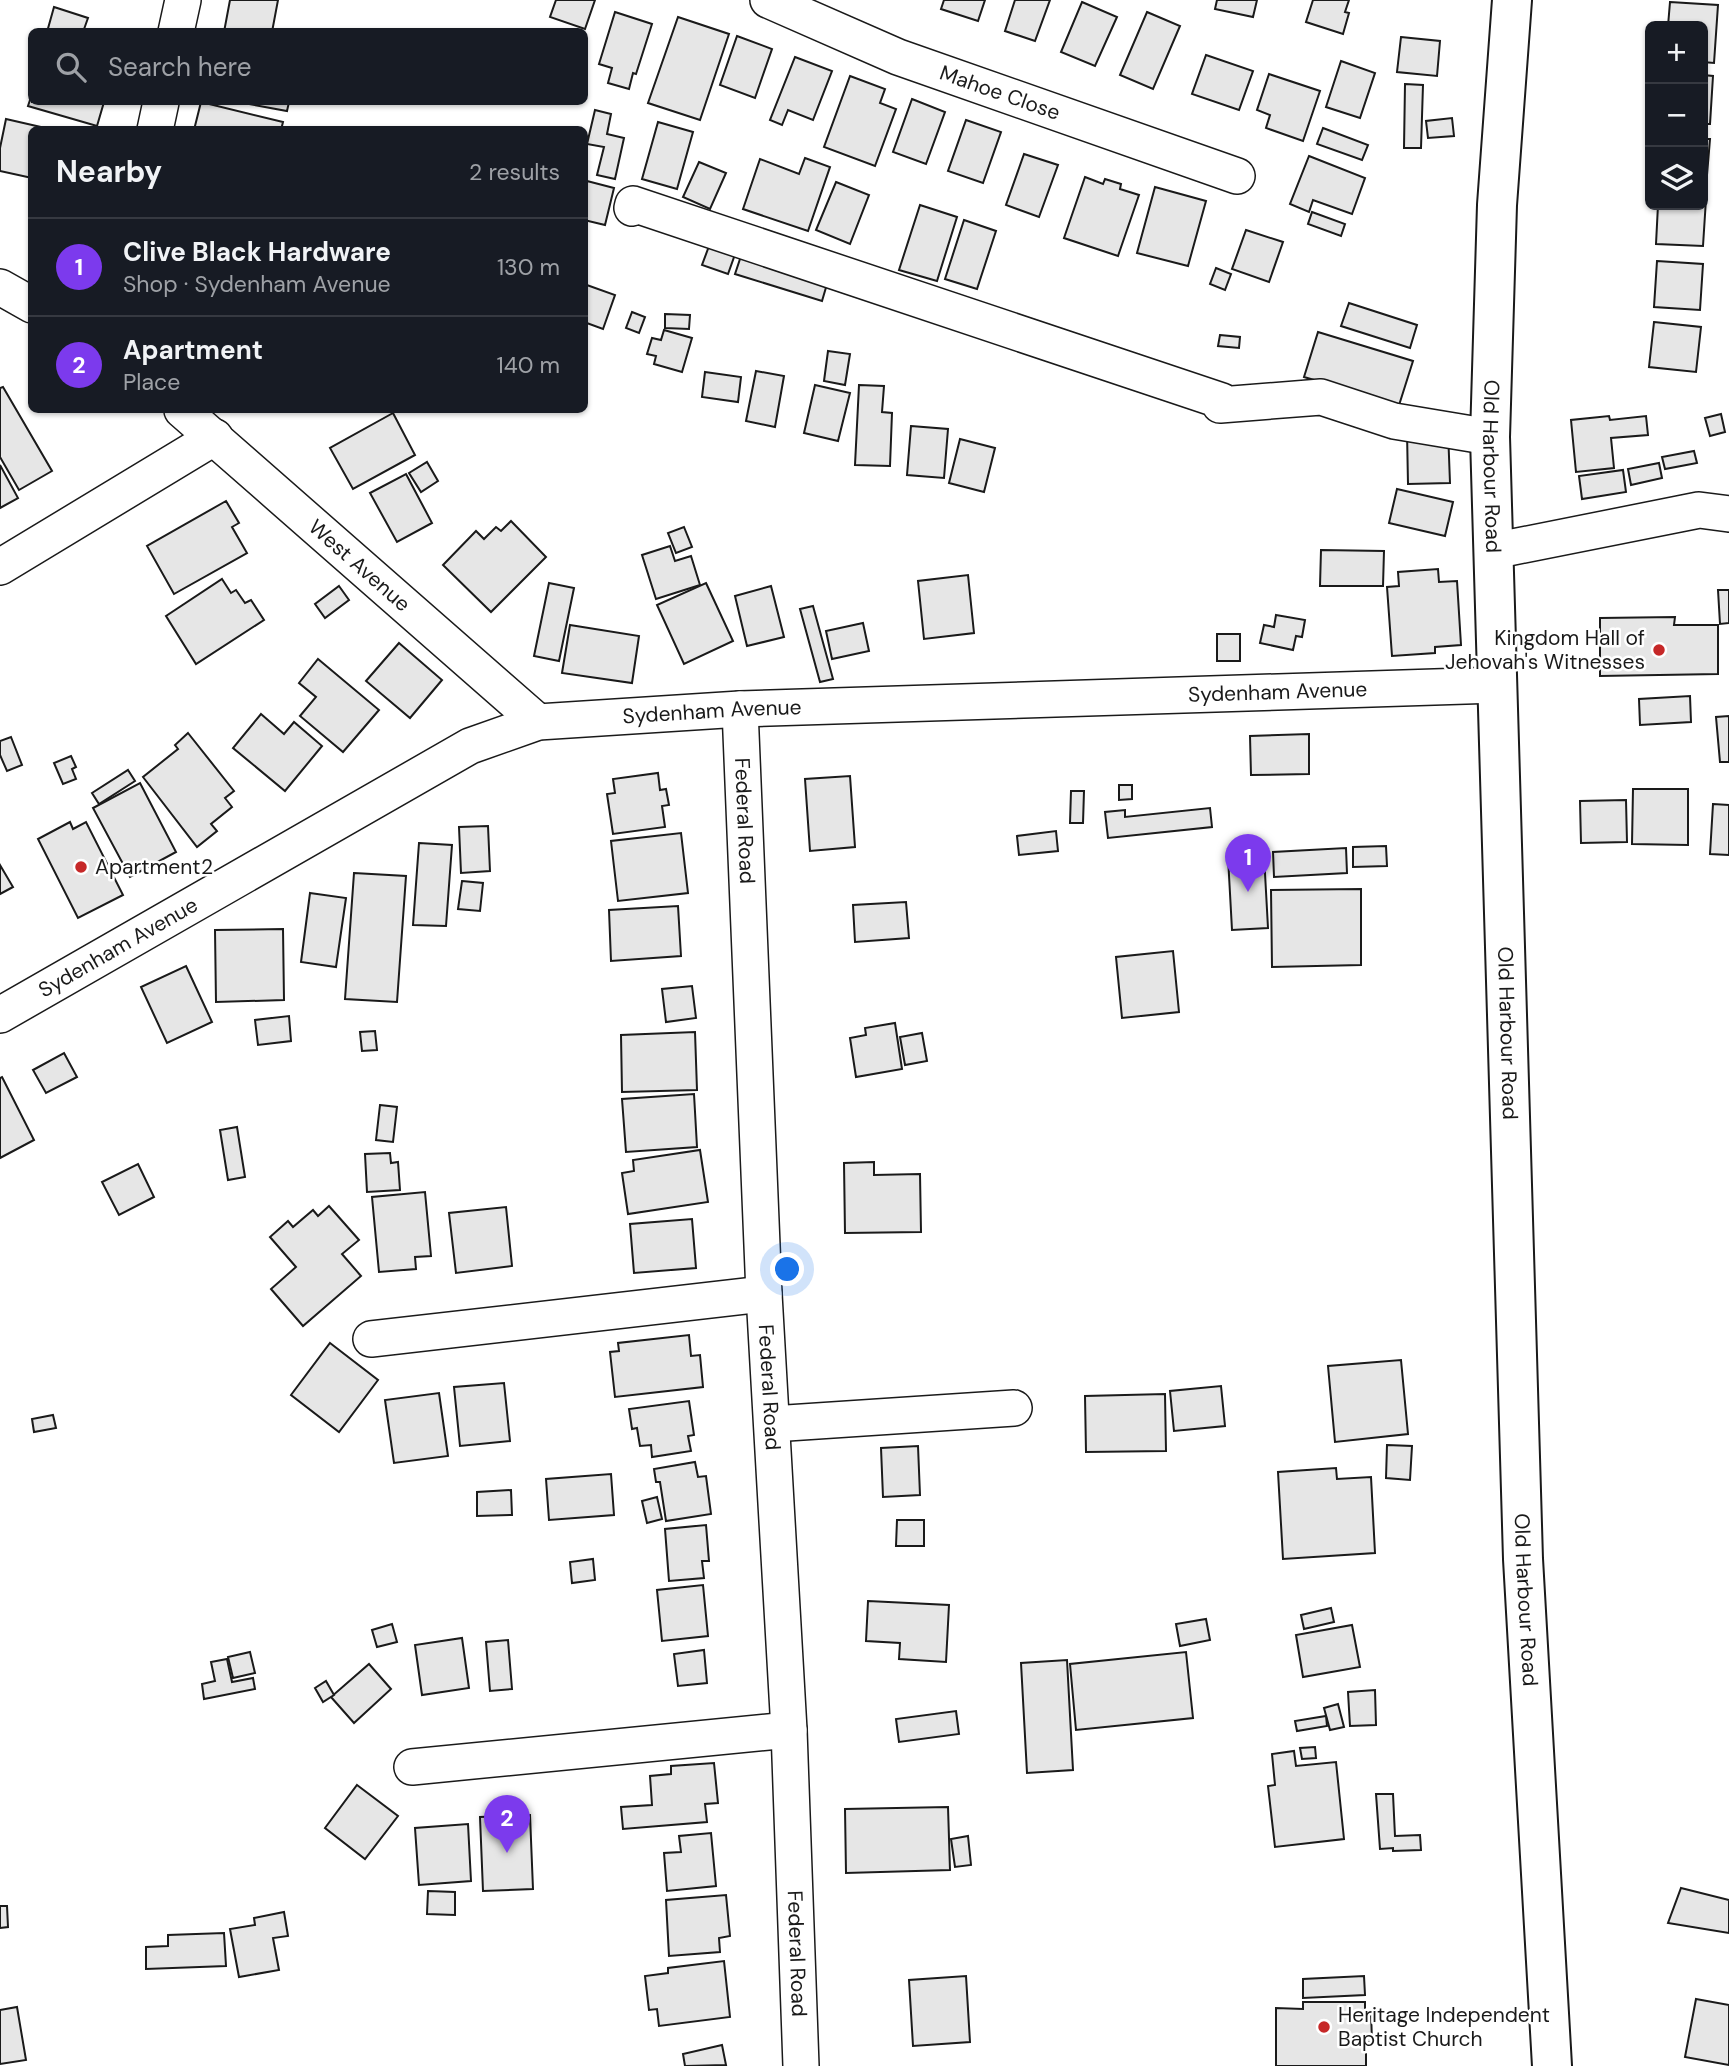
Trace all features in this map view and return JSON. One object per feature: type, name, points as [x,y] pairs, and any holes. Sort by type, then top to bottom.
[{"type":"main road","name":"Old Harbour Road","points":[[1513,0],[1497,205],[1490,437],[1522,1559],[1552,2066]]},
{"type":"street","points":[[177,28],[183,0]]},
{"type":"street","name":"Mahoe Close","points":[[768,0],[898,57],[1237,176]]},
{"type":"street","points":[[156,126],[160,105]]},
{"type":"street","points":[[632,208],[633,204],[1222,401],[1220,405],[1321,397],[1394,421],[1490,437]]},
{"type":"street","points":[[0,287],[28,302]]},
{"type":"street","name":"West Avenue","points":[[187,413],[538,722]]},
{"type":"street","points":[[0,567],[215,437]]},
{"type":"street","points":[[1493,551],[1699,510],[1729,514]]},
{"type":"street","name":"Sydenham Avenue","points":[[0,1014],[470,746],[538,722],[740,709],[1497,685]]},
{"type":"street","name":"Federal Road","points":[[740,709],[764,1294],[789,1730],[801,2066]]},
{"type":"street","points":[[371,1339],[764,1294]]},
{"type":"street","points":[[772,1424],[1014,1408]]},
{"type":"street","points":[[412,1767],[789,1730]]},
{"type":"building","points":[[230,0],[278,0],[273,28],[225,28]]},
{"type":"building","points":[[556,0],[595,0],[585,28],[550,17]]},
{"type":"building","points":[[944,0],[985,0],[978,21],[941,9]]},
{"type":"building","points":[[1015,0],[1050,0],[1035,41],[1005,31]]},
{"type":"building","points":[[1217,0],[1257,0],[1253,17],[1215,9]]},
{"type":"building","points":[[1313,0],[1349,0],[1345,12],[1349,13],[1343,34],[1306,22]]},
{"type":"building","points":[[1082,2],[1117,17],[1095,66],[1061,52]]},
{"type":"building","points":[[1670,2],[1718,5],[1714,63],[1708,62],[1708,21],[1668,21]]},
{"type":"building","points":[[54,7],[88,18],[84,28],[48,28]]},
{"type":"building","points":[[615,12],[652,24],[629,89],[608,83],[612,68],[599,64]]},
{"type":"building","points":[[1147,12],[1180,26],[1153,89],[1120,75]]},
{"type":"building","points":[[678,17],[729,34],[700,120],[648,103]]},
{"type":"building","points":[[737,36],[772,49],[755,98],[720,85]]},
{"type":"building","points":[[1401,37],[1440,41],[1437,76],[1397,72]]},
{"type":"building","points":[[1206,55],[1253,71],[1239,110],[1192,94]]},
{"type":"building","points":[[795,57],[832,71],[813,120],[788,110],[782,125],[770,120]]},
{"type":"building","points":[[1341,61],[1375,73],[1360,118],[1326,107]]},
{"type":"building","points":[[1269,74],[1320,91],[1303,141],[1266,128],[1270,115],[1257,110]]},
{"type":"building","points":[[850,76],[885,89],[880,103],[896,109],[875,166],[824,147]]},
{"type":"building","points":[[1708,76],[1713,76],[1708,124]]},
{"type":"building","points":[[1405,84],[1423,85],[1421,148],[1404,148]]},
{"type":"building","points":[[912,99],[945,112],[926,164],[893,152]]},
{"type":"building","points":[[28,105],[103,105],[97,126]]},
{"type":"building","points":[[200,105],[213,105],[283,122],[282,126],[195,126]]},
{"type":"building","points":[[254,105],[288,105],[287,111]]},
{"type":"building","points":[[595,110],[611,114],[607,134],[624,138],[615,179],[597,175],[604,147],[588,144]]},
{"type":"building","points":[[1452,118],[1454,136],[1428,138],[1426,121]]},
{"type":"building","points":[[6,119],[37,126],[28,126],[28,177],[0,171],[0,148]]},
{"type":"building","points":[[966,120],[1001,132],[983,183],[948,171]]},
{"type":"building","points":[[658,122],[693,132],[677,189],[642,179]]},
{"type":"building","points":[[1323,128],[1368,145],[1362,160],[1317,144]]},
{"type":"building","points":[[1024,154],[1058,165],[1039,217],[1006,205]]},
{"type":"building","points":[[1309,156],[1365,178],[1352,214],[1313,200],[1309,212],[1290,204]]},
{"type":"building","points":[[805,158],[830,167],[808,231],[743,209],[760,159],[799,174]]},
{"type":"building","points":[[699,162],[726,173],[710,209],[683,197]]},
{"type":"building","points":[[1085,177],[1103,184],[1105,179],[1121,184],[1120,189],[1139,195],[1118,256],[1064,238]]},
{"type":"building","points":[[588,181],[614,188],[605,225],[588,221]]},
{"type":"building","points":[[836,182],[869,195],[850,244],[816,230]]},
{"type":"building","points":[[1155,187],[1206,201],[1188,266],[1137,253]]},
{"type":"building","points":[[920,205],[957,217],[937,281],[899,270]]},
{"type":"building","points":[[1658,210],[1705,210],[1703,246],[1656,244]]},
{"type":"building","points":[[1312,212],[1345,224],[1341,236],[1308,224]]},
{"type":"building","points":[[964,220],[996,231],[977,289],[945,279]]},
{"type":"building","points":[[1246,230],[1283,242],[1269,282],[1232,269]]},
{"type":"building","points":[[712,238],[738,246],[728,274],[702,265]]},
{"type":"building","points":[[744,247],[827,284],[822,301],[735,274]]},
{"type":"building","points":[[1657,261],[1703,264],[1700,310],[1654,307]]},
{"type":"building","points":[[1216,268],[1231,274],[1225,290],[1210,284]]},
{"type":"building","points":[[588,285],[615,295],[603,329],[588,323]]},
{"type":"building","points":[[1349,303],[1417,325],[1410,348],[1341,326]]},
{"type":"building","points":[[632,312],[645,317],[639,333],[626,328]]},
{"type":"building","points":[[665,314],[690,315],[689,329],[665,328]]},
{"type":"building","points":[[1654,322],[1701,327],[1696,372],[1649,367]]},
{"type":"building","points":[[664,330],[692,338],[682,372],[654,364],[656,356],[647,354],[652,338],[661,340]]},
{"type":"building","points":[[1318,332],[1413,361],[1394,421],[1331,385],[1304,377]]},
{"type":"building","points":[[1220,335],[1240,337],[1239,348],[1218,346]]},
{"type":"building","points":[[828,351],[850,354],[845,385],[824,381]]},
{"type":"building","points":[[756,371],[784,376],[775,427],[746,421]]},
{"type":"building","points":[[705,372],[741,377],[738,402],[702,397]]},
{"type":"building","points":[[815,385],[850,393],[838,441],[804,433]]},
{"type":"building","points":[[859,385],[884,386],[882,412],[892,413],[890,466],[855,465]]},
{"type":"building","points":[[3,387],[52,471],[19,490],[0,457],[0,388]]},
{"type":"building","points":[[393,413],[415,455],[353,489],[330,448]]},
{"type":"building","points":[[1721,414],[1725,432],[1710,436],[1705,418]]},
{"type":"building","points":[[1609,416],[1610,420],[1646,416],[1648,435],[1611,438],[1614,468],[1576,472],[1571,420]]},
{"type":"building","points":[[911,426],[948,429],[944,478],[907,475]]},
{"type":"building","points":[[1448,430],[1450,483],[1408,484],[1407,432]]},
{"type":"building","points":[[960,439],[995,448],[984,492],[949,483]]},
{"type":"building","points":[[1694,451],[1697,463],[1665,469],[1662,457]]},
{"type":"building","points":[[427,462],[438,481],[421,492],[409,473]]},
{"type":"building","points":[[1659,463],[1662,478],[1631,485],[1628,469]]},
{"type":"building","points":[[0,465],[18,498],[0,508]]},
{"type":"building","points":[[1623,470],[1626,492],[1582,499],[1579,476]]},
{"type":"building","points":[[406,474],[432,523],[397,542],[370,493]]},
{"type":"building","points":[[1397,489],[1453,502],[1445,536],[1389,523]]},
{"type":"building","points":[[226,501],[239,523],[232,527],[247,553],[174,594],[147,546]]},
{"type":"building","points":[[511,521],[546,557],[491,612],[443,565],[476,531],[484,539],[496,527],[501,531]]},
{"type":"building","points":[[684,527],[692,547],[676,553],[668,533]]},
{"type":"building","points":[[670,546],[675,561],[691,556],[700,585],[656,599],[642,555]]},
{"type":"building","points":[[1321,550],[1384,551],[1383,586],[1320,586]]},
{"type":"building","points":[[1438,569],[1439,582],[1457,581],[1461,645],[1435,647],[1435,653],[1392,656],[1387,587],[1399,586],[1398,572]]},
{"type":"building","points":[[968,575],[974,633],[924,639],[918,581]]},
{"type":"building","points":[[222,579],[231,593],[236,590],[245,603],[251,600],[264,620],[196,664],[166,616]]},
{"type":"building","points":[[549,583],[574,588],[559,661],[534,656]]},
{"type":"building","points":[[706,583],[733,641],[684,664],[657,605]]},
{"type":"building","points":[[339,586],[349,600],[325,618],[315,604]]},
{"type":"building","points":[[771,586],[784,637],[747,646],[735,596]]},
{"type":"building","points":[[1718,590],[1729,590],[1729,623],[1720,624]]},
{"type":"building","points":[[813,606],[833,679],[820,682],[800,609]]},
{"type":"building","points":[[1276,615],[1305,620],[1302,637],[1296,636],[1293,650],[1260,643],[1264,625],[1274,627]]},
{"type":"building","name":"Kingdom Hall of Jehovah's Witnesses","points":[[1675,617],[1674,625],[1718,625],[1718,674],[1600,676],[1600,618]]},
{"type":"building","points":[[863,623],[869,651],[832,659],[826,631]]},
{"type":"building","points":[[570,625],[639,636],[632,683],[562,673]]},
{"type":"building","points":[[1217,634],[1240,634],[1240,661],[1217,661]]},
{"type":"building","points":[[399,643],[442,680],[410,718],[366,681]]},
{"type":"building","points":[[318,659],[379,710],[343,752],[300,716],[316,697],[299,683]]},
{"type":"building","points":[[1690,696],[1691,722],[1640,725],[1639,699]]},
{"type":"building","points":[[261,714],[284,734],[294,722],[322,746],[285,791],[233,748]]},
{"type":"building","points":[[1729,716],[1729,762],[1720,762],[1716,717]]},
{"type":"building","points":[[188,733],[234,791],[225,798],[232,807],[211,824],[217,831],[197,847],[143,777],[178,749],[175,745]]},
{"type":"building","points":[[1309,734],[1309,774],[1251,775],[1250,736]]},
{"type":"building","points":[[11,737],[22,765],[7,771],[0,755],[0,741]]},
{"type":"building","points":[[71,756],[76,767],[72,769],[76,779],[63,784],[54,763]]},
{"type":"building","points":[[128,770],[135,781],[99,804],[92,793]]},
{"type":"building","points":[[658,773],[660,790],[666,789],[669,805],[662,806],[665,827],[613,834],[607,794],[615,793],[613,779]]},
{"type":"building","points":[[850,776],[855,847],[810,851],[805,779]]},
{"type":"building","points":[[140,783],[176,852],[130,877],[93,808]]},
{"type":"building","points":[[1119,785],[1132,785],[1132,799],[1119,800]]},
{"type":"building","points":[[1633,789],[1688,789],[1688,845],[1632,844]]},
{"type":"building","points":[[1071,791],[1084,791],[1083,823],[1070,823]]},
{"type":"building","points":[[1626,800],[1627,842],[1581,843],[1580,801]]},
{"type":"building","points":[[1713,804],[1729,805],[1729,855],[1710,854]]},
{"type":"building","points":[[1210,808],[1212,827],[1108,838],[1105,812],[1125,810],[1125,817]]},
{"type":"building","name":"Apartment2","points":[[70,822],[73,829],[86,822],[123,895],[78,918],[38,839]]},
{"type":"building","points":[[488,826],[490,871],[461,873],[459,827]]},
{"type":"building","points":[[1056,831],[1058,851],[1019,855],[1017,836]]},
{"type":"building","points":[[681,833],[688,893],[618,901],[611,841]]},
{"type":"building","points":[[419,843],[452,845],[446,926],[413,925]]},
{"type":"building","points":[[1386,846],[1387,866],[1353,867],[1353,847]]},
{"type":"building","points":[[1346,848],[1347,873],[1274,877],[1273,852]]},
{"type":"building","points":[[1264,855],[1268,928],[1232,930],[1228,857]]},
{"type":"building","points":[[0,865],[13,887],[0,894]]},
{"type":"building","points":[[354,873],[406,876],[397,1002],[345,999]]},
{"type":"building","points":[[462,881],[483,883],[480,911],[458,909]]},
{"type":"building","points":[[1361,889],[1361,965],[1272,967],[1271,890]]},
{"type":"building","points":[[310,893],[346,898],[336,967],[301,962]]},
{"type":"building","points":[[906,902],[909,938],[855,942],[853,905]]},
{"type":"building","points":[[678,906],[681,956],[611,961],[609,910]]},
{"type":"building","points":[[283,929],[284,1000],[216,1002],[215,930]]},
{"type":"building","points":[[1173,951],[1179,1012],[1122,1018],[1116,957]]},
{"type":"building","points":[[186,966],[212,1022],[167,1043],[141,987]]},
{"type":"building","points":[[692,986],[696,1018],[666,1022],[662,989]]},
{"type":"building","points":[[289,1016],[291,1041],[258,1045],[255,1020]]},
{"type":"building","points":[[895,1023],[902,1069],[856,1077],[850,1038],[866,1035],[865,1028]]},
{"type":"building","points":[[375,1031],[377,1050],[362,1051],[360,1032]]},
{"type":"building","points":[[695,1032],[697,1090],[622,1092],[621,1035]]},
{"type":"building","points":[[922,1033],[927,1061],[905,1065],[900,1037]]},
{"type":"building","points":[[64,1053],[77,1077],[46,1093],[33,1070]]},
{"type":"building","points":[[2,1077],[34,1140],[0,1158],[0,1078]]},
{"type":"building","points":[[694,1094],[697,1147],[626,1152],[622,1099]]},
{"type":"building","points":[[380,1105],[397,1107],[393,1142],[376,1140]]},
{"type":"building","points":[[237,1127],[245,1177],[228,1180],[220,1130]]},
{"type":"building","points":[[700,1150],[708,1202],[628,1214],[622,1173],[634,1171],[633,1160]]},
{"type":"building","points":[[390,1153],[391,1163],[398,1162],[400,1190],[367,1192],[365,1154]]},
{"type":"building","points":[[874,1162],[874,1175],[920,1174],[921,1232],[845,1233],[844,1163]]},
{"type":"building","points":[[138,1164],[154,1197],[119,1215],[102,1182]]},
{"type":"building","points":[[425,1192],[431,1256],[415,1257],[416,1269],[379,1272],[372,1197]]},
{"type":"building","points":[[329,1206],[359,1240],[342,1254],[361,1276],[303,1326],[271,1289],[296,1267],[270,1237],[288,1221],[293,1227],[313,1210],[318,1216]]},
{"type":"building","points":[[506,1207],[512,1266],[456,1273],[449,1213]]},
{"type":"building","points":[[692,1219],[696,1268],[634,1273],[630,1224]]},
{"type":"building","points":[[689,1335],[691,1356],[700,1355],[703,1387],[615,1397],[610,1352],[619,1351],[618,1343]]},
{"type":"building","points":[[330,1343],[378,1380],[339,1432],[291,1395]]},
{"type":"building","points":[[1401,1360],[1408,1434],[1335,1442],[1328,1366]]},
{"type":"building","points":[[504,1383],[510,1441],[460,1446],[454,1387]]},
{"type":"building","points":[[1221,1386],[1225,1426],[1174,1431],[1170,1391]]},
{"type":"building","points":[[439,1393],[448,1456],[394,1463],[385,1400]]},
{"type":"building","points":[[1165,1394],[1166,1451],[1086,1452],[1085,1396]]},
{"type":"building","points":[[689,1401],[694,1435],[688,1436],[691,1451],[652,1457],[651,1445],[640,1446],[637,1428],[632,1429],[629,1409]]},
{"type":"building","points":[[53,1415],[56,1428],[34,1432],[32,1419]]},
{"type":"building","points":[[1387,1445],[1412,1446],[1410,1480],[1386,1478]]},
{"type":"building","points":[[918,1446],[920,1495],[883,1497],[881,1448]]},
{"type":"building","points":[[695,1462],[698,1477],[706,1476],[711,1514],[666,1521],[660,1482],[656,1482],[654,1469]]},
{"type":"building","points":[[1336,1468],[1337,1479],[1371,1477],[1375,1553],[1283,1559],[1278,1472]]},
{"type":"building","points":[[611,1474],[614,1515],[549,1520],[546,1479]]},
{"type":"building","points":[[511,1490],[512,1515],[477,1516],[477,1492]]},
{"type":"building","points":[[657,1497],[662,1519],[647,1523],[642,1501]]},
{"type":"building","points":[[897,1520],[924,1520],[924,1546],[896,1546]]},
{"type":"building","points":[[706,1525],[709,1561],[702,1561],[704,1578],[669,1581],[665,1529]]},
{"type":"building","points":[[593,1559],[595,1580],[572,1583],[570,1562]]},
{"type":"building","points":[[703,1585],[708,1636],[662,1641],[657,1590]]},
{"type":"building","points":[[868,1601],[949,1605],[946,1662],[899,1659],[900,1643],[866,1641]]},
{"type":"building","points":[[1331,1608],[1334,1622],[1304,1629],[1301,1615]]},
{"type":"building","points":[[1206,1619],[1210,1640],[1180,1646],[1176,1624]]},
{"type":"building","points":[[392,1624],[397,1642],[377,1647],[372,1630]]},
{"type":"building","points":[[1352,1625],[1360,1667],[1303,1677],[1296,1635]]},
{"type":"building","points":[[462,1638],[469,1688],[422,1695],[415,1645]]},
{"type":"building","points":[[508,1640],[512,1689],[490,1691],[486,1642]]},
{"type":"building","points":[[704,1650],[707,1683],[678,1686],[674,1654]]},
{"type":"building","points":[[250,1652],[255,1673],[233,1678],[228,1657]]},
{"type":"building","points":[[1186,1652],[1193,1718],[1076,1730],[1070,1664]]},
{"type":"building","points":[[227,1659],[232,1682],[253,1678],[255,1689],[204,1699],[202,1684],[215,1681],[211,1662]]},
{"type":"building","points":[[1067,1660],[1073,1770],[1027,1773],[1021,1663]]},
{"type":"building","points":[[369,1664],[391,1689],[354,1723],[331,1697]]},
{"type":"building","points":[[326,1681],[334,1695],[323,1702],[315,1688]]},
{"type":"building","points":[[1375,1690],[1376,1725],[1350,1726],[1348,1692]]},
{"type":"building","points":[[1338,1704],[1344,1727],[1330,1730],[1324,1708]]},
{"type":"building","points":[[956,1711],[959,1734],[899,1742],[896,1719]]},
{"type":"building","points":[[1326,1716],[1327,1726],[1297,1731],[1295,1721]]},
{"type":"building","points":[[1315,1747],[1316,1758],[1302,1759],[1300,1748]]},
{"type":"building","points":[[1294,1751],[1296,1766],[1336,1762],[1344,1839],[1275,1847],[1268,1786],[1275,1785],[1272,1754]]},
{"type":"building","points":[[714,1763],[718,1803],[705,1804],[707,1822],[623,1829],[621,1807],[652,1805],[650,1776],[671,1774],[671,1766]]},
{"type":"building","points":[[357,1785],[398,1816],[365,1859],[325,1828]]},
{"type":"building","points":[[1376,1794],[1393,1794],[1395,1836],[1420,1835],[1421,1850],[1380,1849]]},
{"type":"building","points":[[948,1807],[950,1870],[846,1873],[845,1809]]},
{"type":"building","points":[[530,1815],[533,1889],[483,1891],[480,1817]]},
{"type":"building","points":[[468,1824],[471,1881],[419,1885],[415,1828]]},
{"type":"building","points":[[711,1833],[716,1886],[667,1891],[664,1853],[681,1852],[679,1836]]},
{"type":"building","points":[[968,1836],[971,1865],[955,1867],[951,1839]]},
{"type":"building","points":[[1681,1888],[1729,1900],[1729,1933],[1668,1923]]},
{"type":"building","points":[[428,1891],[455,1892],[455,1915],[427,1914]]},
{"type":"building","points":[[726,1895],[730,1936],[719,1938],[720,1952],[669,1956],[666,1900]]},
{"type":"building","points":[[0,1906],[7,1906],[8,1927],[0,1928]]},
{"type":"building","points":[[284,1912],[288,1936],[273,1938],[279,1970],[239,1977],[230,1929],[255,1925],[254,1918]]},
{"type":"building","points":[[224,1933],[226,1966],[146,1969],[146,1947],[168,1946],[168,1935]]},
{"type":"building","points":[[724,1961],[730,2017],[659,2026],[657,2009],[649,2010],[645,1976],[668,1973],[668,1968]]},
{"type":"building","points":[[966,1976],[970,2042],[913,2046],[909,1980]]},
{"type":"building","points":[[1364,1976],[1365,1995],[1303,1998],[1303,1979]]},
{"type":"building","points":[[1696,1999],[1729,2005],[1729,2065],[1685,2057]]},
{"type":"building","name":"Heritage Independent Baptist Church","points":[[1303,2002],[1365,2002],[1365,2011],[1371,2011],[1372,2042],[1366,2043],[1366,2066],[1276,2066],[1276,2008],[1303,2009]]},
{"type":"building","points":[[17,2007],[26,2060],[0,2064],[0,2010]]},
{"type":"building","points":[[722,2045],[726,2065],[685,2066],[683,2054]]},
{"type":"place","name":"Kingdom Hall of Jehovah's Witnesses","points":[[1659,650]]},
{"type":"place","name":"Apartment2","points":[[81,867]]},
{"type":"place","name":"Clive Black Hardware","points":[[1248,892]]},
{"type":"place","name":"Apartment","points":[[507,1853]]},
{"type":"place","name":"Heritage Independent Baptist Church","points":[[1324,2027]]}]
